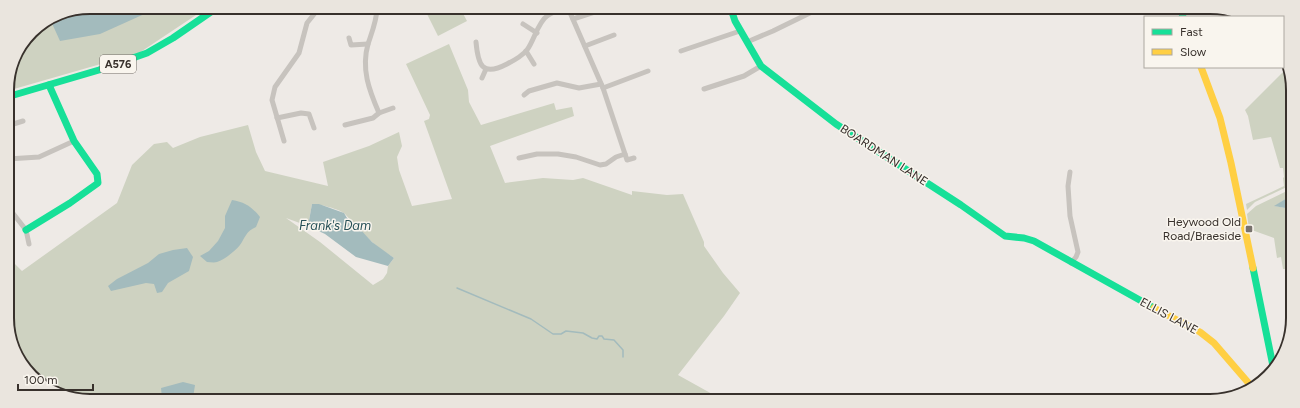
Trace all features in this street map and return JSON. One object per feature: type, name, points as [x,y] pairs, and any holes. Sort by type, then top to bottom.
[{"type":"street","name":"A576","points":[[14,95],[99,70],[147,53],[173,38],[208,14]]},
{"type":"street","points":[[284,141],[272,100],[275,87],[299,53],[307,23],[314,14]]},
{"type":"street","points":[[377,14],[365,60],[366,75],[370,91],[379,113]]},
{"type":"street","points":[[476,42],[478,58],[483,66],[489,71],[495,70],[514,60],[526,51],[546,16],[550,14]]},
{"type":"street","points":[[571,14],[602,86],[625,154],[628,160],[634,158]]},
{"type":"street","points":[[573,19],[588,14]]},
{"type":"street","name":"BOARDMAN LANE","points":[[733,14],[740,31],[761,66],[836,124],[961,205],[1001,233],[1008,237],[1030,239],[1071,263]]},
{"type":"street","points":[[746,42],[808,14]]},
{"type":"street","points":[[523,24],[537,33]]},
{"type":"street","points":[[681,51],[740,31]]},
{"type":"street","points":[[585,46],[614,35]]},
{"type":"street","points":[[349,38],[351,45],[368,44]]},
{"type":"street","points":[[526,51],[534,64]]},
{"type":"street","points":[[704,89],[744,76],[761,66]]},
{"type":"street","points":[[1201,68],[1224,133],[1272,361]]},
{"type":"street","points":[[482,78],[486,69]]},
{"type":"street","points":[[524,95],[529,91],[557,83],[580,88],[602,86],[648,71]]},
{"type":"street","points":[[26,230],[98,184],[97,174],[74,141],[49,85]]},
{"type":"street","points":[[345,125],[373,118],[379,113],[393,108]]},
{"type":"street","points":[[278,118],[301,113],[309,114],[314,128]]},
{"type":"street","points":[[14,124],[23,121]]},
{"type":"street","points":[[14,159],[39,157],[74,141]]},
{"type":"street","points":[[524,164],[521,157],[537,154],[558,154],[576,157],[600,165],[606,164],[616,157],[625,154]]},
{"type":"street","points":[[1070,172],[1068,186],[1069,212],[1078,252],[1071,263]]},
{"type":"street","points":[[14,215],[26,230],[29,244]]},
{"type":"street","name":"ELLIS LANE","points":[[1071,263],[1200,332],[1214,343],[1249,383]]},
{"type":"green space","points":[[85,14],[198,14],[139,53],[14,89],[17,70],[24,52],[36,36],[56,22],[75,15]]},
{"type":"green space","points":[[427,14],[463,14],[467,21],[438,36]]},
{"type":"green space","points":[[449,44],[468,90],[469,102],[481,125],[554,103],[556,110],[572,107],[574,116],[490,146],[505,183],[543,178],[573,180],[583,178],[632,195],[632,191],[667,195],[683,194],[704,242],[704,246],[723,273],[740,293],[678,375],[712,394],[90,394],[70,391],[56,386],[33,368],[22,352],[15,333],[14,323],[14,263],[22,271],[117,203],[132,165],[154,144],[167,142],[173,148],[200,137],[248,125],[256,152],[265,171],[328,186],[323,162],[369,146],[399,132],[402,146],[397,157],[399,170],[412,206],[452,199],[424,121],[429,119],[430,115],[406,64]],"holes":[[[312,204],[339,210],[345,214],[374,244],[394,258],[388,266],[387,273],[383,279],[373,285],[320,242],[286,218],[308,226]]]},
{"type":"green space","points":[[1284,71],[1286,90],[1286,187],[1255,202],[1247,210],[1246,204],[1284,186],[1284,177],[1283,168],[1280,168],[1271,137],[1253,140],[1248,116],[1245,110]]},
{"type":"green space","points":[[1286,191],[1286,199],[1275,206],[1286,208],[1286,269],[1283,269],[1281,257],[1277,258],[1274,238],[1249,229],[1247,214],[1256,206]]},
{"type":"water","points":[[144,14],[100,34],[60,41],[52,24],[75,15]]},
{"type":"water","points":[[1286,199],[1286,208],[1274,206]]},
{"type":"water","points":[[232,200],[244,204],[257,213],[260,217],[256,227],[248,233],[240,245],[226,257],[220,261],[207,262],[200,256],[209,251],[218,241],[225,228],[225,216]]},
{"type":"water","name":"Frank's Dam","points":[[312,204],[319,204],[344,213],[347,218],[372,242],[394,258],[388,266],[356,257],[325,234],[308,226]]},
{"type":"water","points":[[187,248],[193,257],[189,271],[168,283],[162,292],[157,293],[154,284],[146,283],[111,291],[108,286],[117,279],[148,263],[159,254]]},
{"type":"water","points":[[183,382],[195,385],[194,394],[162,394],[161,388]]},
{"type":"waterway","points":[[457,288],[531,319],[553,334],[561,334],[566,331],[583,333],[597,339],[599,336],[602,336],[604,339],[614,340],[623,350],[623,357]]},
{"type":"traffic: fast","points":[[14,95],[99,70],[147,53],[173,38],[208,14]]},
{"type":"traffic: fast","points":[[733,14],[735,21],[761,66],[836,124],[961,205],[1005,236],[1024,238],[1034,241],[1154,308]]},
{"type":"traffic: fast","points":[[26,230],[70,203],[98,183],[97,174],[74,141],[49,85]]},
{"type":"traffic: fast","points":[[1253,268],[1272,361]]},
{"type":"traffic: slow","points":[[1201,68],[1220,118],[1253,268]]},
{"type":"traffic: slow","points":[[1154,308],[1200,332],[1214,343],[1249,383]]},
{"type":"place","name":"Heywood Old Road/Braeside","points":[[1249,229]]}]
